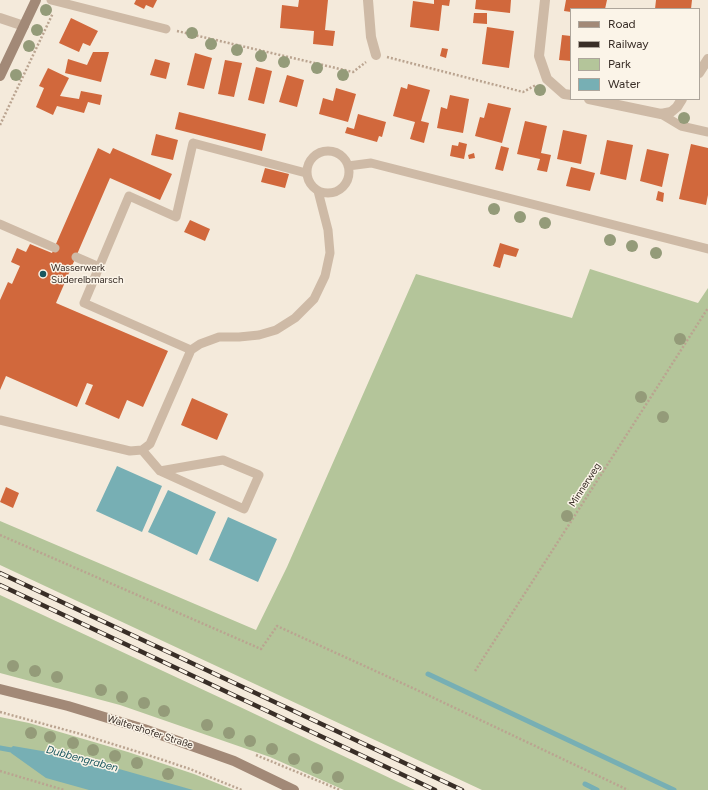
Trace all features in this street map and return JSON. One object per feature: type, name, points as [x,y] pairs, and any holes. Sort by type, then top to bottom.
[{"type":"main road","points":[[0,76],[36,0]]},
{"type":"main road","name":"Waltershofer Straße","points":[[0,688],[68,706],[144,729],[234,761],[294,790]]},
{"type":"street","points":[[368,0],[371,37],[376,55]]},
{"type":"street","points":[[545,0],[539,56],[547,79],[564,94],[570,95]]},
{"type":"street","points":[[0,18],[24,26]]},
{"type":"street","points":[[700,71],[708,59]]},
{"type":"street","points":[[595,100],[661,114],[671,112],[677,107],[681,100]]},
{"type":"lane","points":[[54,1],[166,29]]},
{"type":"lane","points":[[661,114],[681,126],[708,132]]},
{"type":"lane","points":[[190,350],[84,303],[130,196],[176,217],[193,143],[306,174]]},
{"type":"lane","points":[[330,151],[338,153],[344,158],[348,166],[349,174],[346,182],[341,188],[334,192],[326,193],[318,191],[311,185],[306,174],[309,162],[314,155],[322,152],[330,151]]},
{"type":"lane","points":[[348,166],[371,163],[708,249]]},
{"type":"lane","points":[[0,420],[130,452],[142,450],[150,444],[190,350],[200,344],[219,337],[259,335],[276,330],[295,318],[314,299],[325,276],[330,253],[328,230],[318,191]]},
{"type":"lane","points":[[0,224],[55,248]]},
{"type":"lane","points":[[76,257],[99,267]]},
{"type":"lane","points":[[142,450],[160,471],[244,509],[259,475],[223,460],[160,471]]},
{"type":"path","points":[[0,125],[54,1]]},
{"type":"path","points":[[166,29],[353,72],[376,55],[523,92],[547,79]]},
{"type":"path","name":"Minnerweg","points":[[475,671],[708,308]]},
{"type":"path","points":[[0,535],[262,649],[277,626],[628,790]]},
{"type":"path","points":[[0,712],[77,733],[148,755],[190,769],[242,790]]},
{"type":"path","points":[[0,771],[64,790]]},
{"type":"green space","points":[[590,269],[698,303],[708,288],[708,790],[482,790],[0,565],[0,521],[256,630],[287,567],[416,274],[572,318]]},
{"type":"green space","points":[[0,595],[415,790],[344,790],[270,757],[120,705],[0,673]]},
{"type":"green space","points":[[0,717],[29,723],[128,752],[194,774],[234,790],[0,790]]},
{"type":"water","points":[[117,466],[162,486],[142,532],[96,511]]},
{"type":"water","points":[[168,490],[216,512],[197,555],[148,532]]},
{"type":"water","points":[[228,517],[277,539],[258,582],[209,560]]},
{"type":"water","points":[[13,746],[77,757],[193,790],[89,790],[46,778],[11,753],[10,749]]},
{"type":"building","points":[[136,0],[157,0],[153,8],[146,5],[144,9],[134,4]]},
{"type":"building","points":[[299,0],[328,0],[325,30],[335,31],[333,46],[313,44],[314,31],[280,28],[282,5],[298,7]]},
{"type":"building","points":[[434,0],[450,0],[449,6],[442,5],[439,31],[410,27],[413,1],[434,4]]},
{"type":"building","points":[[476,0],[511,0],[510,13],[475,9]]},
{"type":"building","points":[[566,0],[607,0],[605,8],[570,8],[570,12],[564,11]]},
{"type":"building","points":[[656,0],[692,0],[691,8],[655,8]]},
{"type":"building","points":[[474,13],[487,13],[487,24],[473,23]]},
{"type":"building","points":[[71,18],[98,31],[90,46],[83,43],[79,52],[59,43]]},
{"type":"building","points":[[487,27],[514,31],[509,68],[482,64]]},
{"type":"building","points":[[562,35],[570,36],[570,61],[559,60]]},
{"type":"building","points":[[442,48],[448,49],[446,58],[440,56]]},
{"type":"building","points":[[93,52],[109,52],[101,82],[65,73],[68,59],[87,65]]},
{"type":"building","points":[[195,53],[212,58],[204,89],[187,85]]},
{"type":"building","points":[[155,59],[170,63],[166,79],[150,75]]},
{"type":"building","points":[[225,60],[242,63],[234,97],[218,94]]},
{"type":"building","points":[[256,67],[272,71],[264,104],[248,100]]},
{"type":"building","points":[[48,68],[69,78],[60,96],[79,99],[81,91],[102,95],[100,105],[88,102],[84,113],[57,106],[53,115],[36,107],[44,88],[39,86]]},
{"type":"building","points":[[287,75],[304,80],[297,107],[279,102]]},
{"type":"building","points":[[408,84],[430,90],[421,121],[429,123],[424,143],[410,139],[415,122],[393,116],[401,87],[407,89]]},
{"type":"building","points":[[336,88],[356,94],[348,122],[319,114],[323,98],[333,101]]},
{"type":"building","points":[[450,95],[469,99],[463,133],[437,128],[441,107],[447,109]]},
{"type":"building","points":[[488,103],[511,108],[502,143],[475,136],[480,117],[484,118]]},
{"type":"building","points":[[179,112],[266,134],[262,151],[175,129]]},
{"type":"building","points":[[358,114],[386,122],[382,137],[379,136],[377,142],[345,133],[347,127],[354,129]]},
{"type":"building","points":[[525,121],[547,126],[541,153],[551,155],[547,172],[537,170],[540,159],[517,154]]},
{"type":"building","points":[[563,130],[587,135],[581,164],[557,159]]},
{"type":"building","points":[[156,134],[178,140],[173,160],[151,155]]},
{"type":"building","points":[[607,140],[633,145],[626,180],[600,174]]},
{"type":"building","points":[[459,142],[467,144],[464,159],[450,156],[452,145],[458,146]]},
{"type":"building","points":[[691,144],[708,148],[708,195],[706,205],[679,199]]},
{"type":"building","points":[[501,146],[509,148],[503,171],[495,169]]},
{"type":"building","name":"Wasserwerk Süderelbmarsch","points":[[98,148],[110,154],[113,148],[172,174],[160,200],[110,178],[56,303],[168,351],[143,407],[127,400],[119,419],[85,404],[93,385],[87,383],[77,407],[6,376],[0,390],[0,300],[8,282],[12,284],[20,266],[11,262],[17,248],[26,252],[30,244],[52,253]]},
{"type":"building","points":[[647,149],[669,154],[662,187],[640,181]]},
{"type":"building","points":[[474,153],[475,158],[469,159],[468,155]]},
{"type":"building","points":[[571,167],[595,173],[590,191],[566,186]]},
{"type":"building","points":[[265,168],[289,174],[285,188],[261,182]]},
{"type":"building","points":[[658,191],[664,193],[663,202],[656,200]]},
{"type":"building","points":[[190,220],[210,229],[205,241],[184,232]]},
{"type":"building","points":[[500,243],[519,249],[516,257],[504,254],[500,268],[493,266]]},
{"type":"building","points":[[192,398],[228,414],[217,440],[181,425]]},
{"type":"building","points":[[6,487],[19,493],[13,508],[0,502]]},
{"type":"waterway","points":[[428,674],[674,790]]},
{"type":"waterway","name":"Dubbengraben","points":[[0,748],[17,751]]},
{"type":"waterway","points":[[585,784],[597,790]]},
{"type":"railway","points":[[0,573],[462,790]]},
{"type":"railway","points":[[0,585],[435,790]]},
{"type":"place","name":"Wasserwerk Süderelbmarsch","points":[[43,274]]}]
